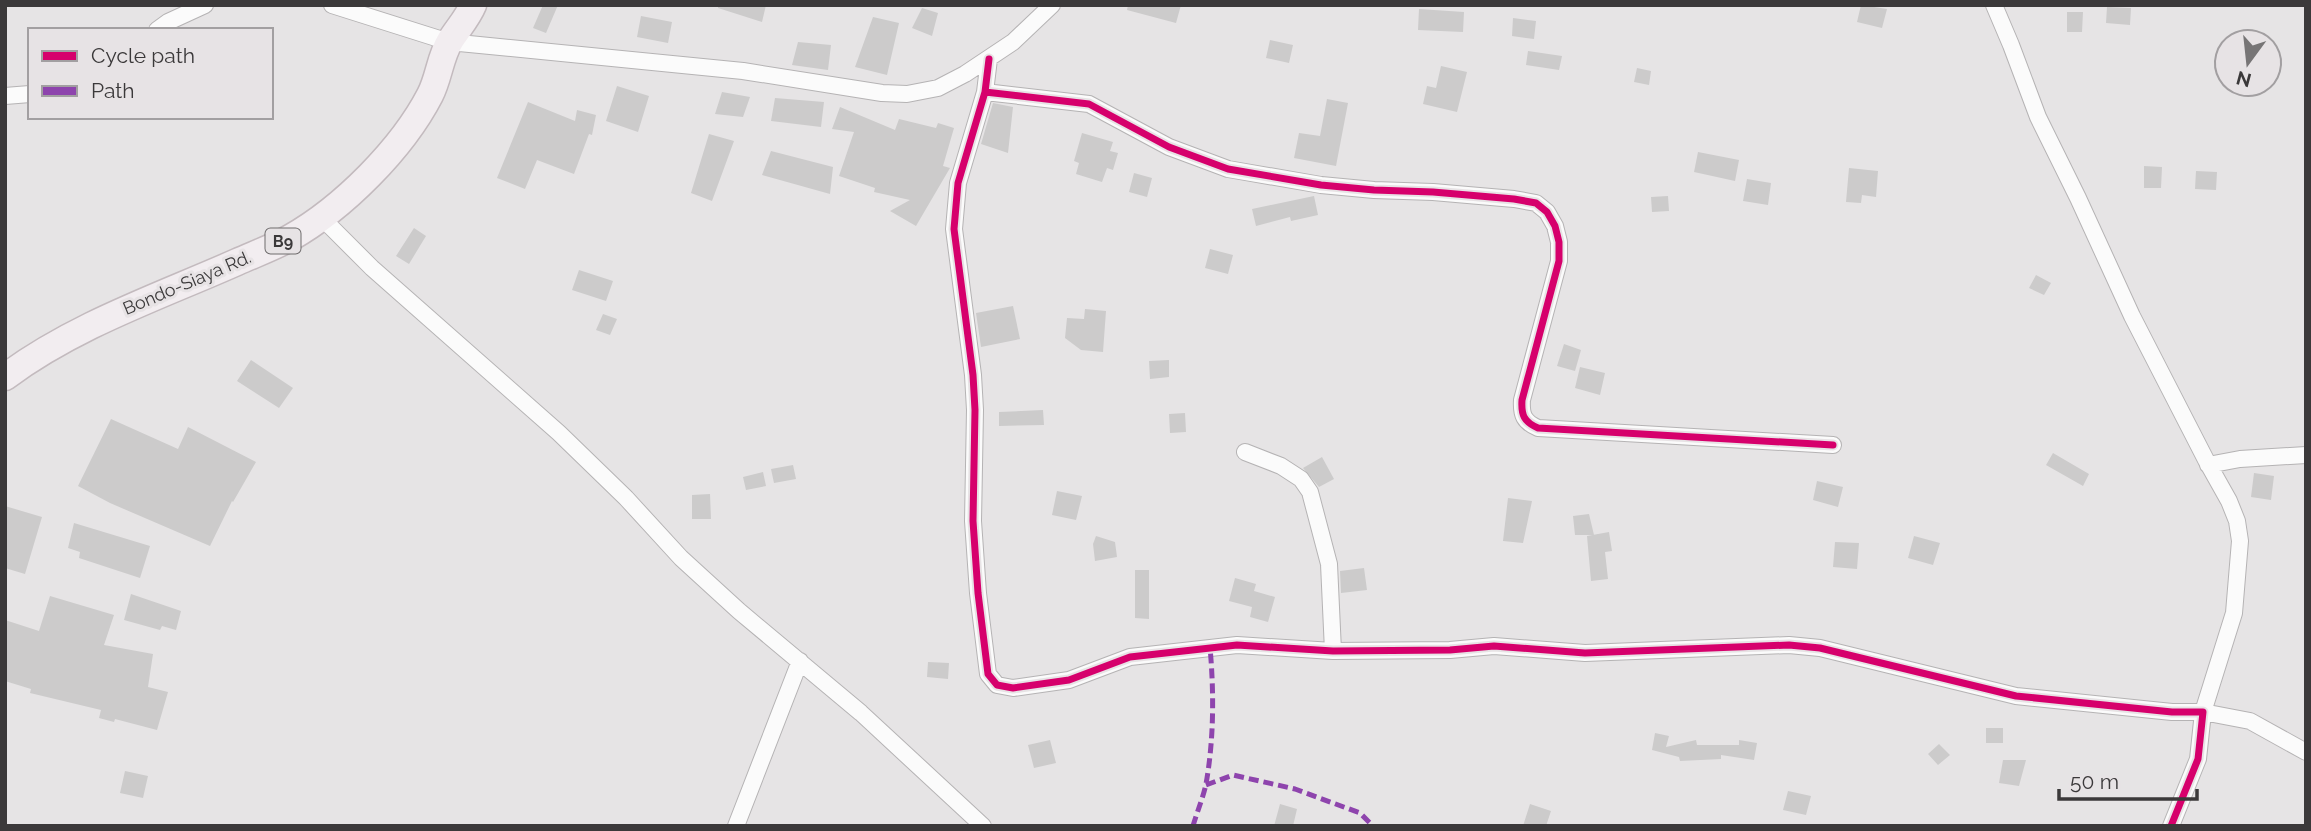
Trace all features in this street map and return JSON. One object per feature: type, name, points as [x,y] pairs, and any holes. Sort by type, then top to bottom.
[{"type":"highway","name":"Bondo-Siaya Rd.","points":[[5,377],[65,339],[289,239],[322,218],[381,162],[409,128],[431,94],[449,42],[473,5]]},
{"type":"street","points":[[160,28],[205,5]]},
{"type":"street","points":[[331,5],[449,42],[743,71],[882,93],[907,94],[938,88],[989,59],[1013,42],[1052,5]]},
{"type":"street","points":[[1994,5],[2038,117],[2132,316],[2208,465],[2229,500],[2237,521],[2240,541],[2234,613],[2203,712],[2197,759],[2171,826]]},
{"type":"street","points":[[989,59],[985,92],[958,183],[954,229],[973,375],[973,521],[988,674],[992,681],[1004,688],[1069,680],[1130,657],[1237,645],[1333,651],[1450,650],[1494,646],[1585,653],[1805,645],[2016,696],[2172,712],[2203,712],[2250,721],[2306,752]]},
{"type":"street","points":[[985,92],[1089,103],[1169,147],[1228,169],[1321,185],[1460,194],[1536,203],[1547,212],[1555,226],[1559,242],[1559,261],[1522,400],[1521,412],[1529,424],[1538,428],[1833,445]]},
{"type":"street","points":[[5,96],[28,94]]},
{"type":"street","points":[[322,218],[372,268],[559,433],[626,498],[681,558],[861,713],[983,826]]},
{"type":"street","points":[[1245,452],[1281,466],[1301,479],[1310,492],[1329,564],[1333,651]]},
{"type":"street","points":[[2208,465],[2240,459],[2306,455]]},
{"type":"street","points":[[736,826],[800,661]]},
{"type":"building","points":[[543,5],[558,5],[546,33],[533,28]]},
{"type":"building","points":[[718,5],[766,5],[762,22],[718,8]]},
{"type":"building","points":[[1128,5],[1181,5],[1176,23],[1127,10]]},
{"type":"building","points":[[1861,5],[1887,9],[1882,28],[1857,22]]},
{"type":"building","points":[[2107,7],[2131,8],[2130,25],[2106,23]]},
{"type":"building","points":[[922,8],[938,13],[932,36],[912,28]]},
{"type":"building","points":[[1419,9],[1464,12],[1463,32],[1418,30]]},
{"type":"building","points":[[2067,12],[2083,12],[2082,32],[2067,32]]},
{"type":"building","points":[[641,16],[672,22],[668,43],[637,37]]},
{"type":"building","points":[[873,17],[899,23],[887,75],[855,67]]},
{"type":"building","points":[[1513,18],[1536,21],[1534,39],[1512,36]]},
{"type":"building","points":[[1270,40],[1293,45],[1289,63],[1266,58]]},
{"type":"building","points":[[798,42],[831,45],[828,70],[792,65]]},
{"type":"building","points":[[1528,51],[1562,56],[1559,70],[1526,65]]},
{"type":"building","points":[[1441,66],[1467,72],[1457,112],[1423,104],[1427,86],[1436,88]]},
{"type":"building","points":[[1637,68],[1651,71],[1649,85],[1634,82]]},
{"type":"building","points":[[617,86],[649,96],[638,132],[606,121]]},
{"type":"building","points":[[722,92],[750,97],[743,117],[715,114]]},
{"type":"building","points":[[775,98],[824,102],[821,127],[771,121]]},
{"type":"building","points":[[1327,99],[1348,103],[1336,166],[1294,158],[1299,133],[1320,136]]},
{"type":"building","points":[[528,102],[575,121],[577,110],[596,115],[592,135],[589,134],[574,174],[537,160],[525,189],[497,178]]},
{"type":"building","points":[[993,103],[1013,107],[1008,153],[981,144]]},
{"type":"building","points":[[840,107],[895,130],[899,119],[936,128],[938,123],[954,128],[943,166],[950,168],[916,226],[890,211],[910,200],[874,192],[875,188],[839,176],[854,132],[832,129]]},
{"type":"building","points":[[1082,133],[1113,142],[1110,151],[1118,153],[1113,170],[1107,168],[1102,182],[1076,174],[1079,163],[1074,161]]},
{"type":"building","points":[[709,134],[734,141],[712,201],[691,193]]},
{"type":"building","points":[[771,151],[833,167],[830,194],[762,175]]},
{"type":"building","points":[[1698,152],[1739,160],[1735,181],[1694,172]]},
{"type":"building","points":[[2144,166],[2162,167],[2161,188],[2144,188]]},
{"type":"building","points":[[1849,168],[1878,171],[1876,197],[1862,195],[1861,203],[1846,202]]},
{"type":"building","points":[[2196,171],[2217,172],[2216,190],[2195,189]]},
{"type":"building","points":[[1134,173],[1152,178],[1147,197],[1129,192]]},
{"type":"building","points":[[1747,179],[1771,183],[1768,205],[1743,201]]},
{"type":"building","points":[[1314,196],[1318,215],[1291,221],[1290,217],[1256,226],[1252,209]]},
{"type":"building","points":[[1668,196],[1669,211],[1652,212],[1651,197]]},
{"type":"building","points":[[414,228],[426,236],[409,264],[396,256]]},
{"type":"building","points":[[1210,249],[1233,255],[1228,274],[1205,268]]},
{"type":"building","points":[[579,270],[613,281],[606,301],[572,290]]},
{"type":"building","points":[[2036,275],[2051,283],[2044,295],[2029,288]]},
{"type":"building","points":[[1013,306],[1020,339],[981,347],[976,313]]},
{"type":"building","points":[[1085,309],[1106,311],[1103,352],[1081,350],[1065,338],[1067,318],[1084,319]]},
{"type":"building","points":[[603,314],[617,319],[610,335],[596,330]]},
{"type":"building","points":[[1564,344],[1581,350],[1575,371],[1557,366]]},
{"type":"building","points":[[251,360],[293,388],[279,408],[237,381]]},
{"type":"building","points":[[1169,360],[1169,377],[1150,379],[1149,361]]},
{"type":"building","points":[[1580,367],[1605,373],[1600,395],[1575,388]]},
{"type":"building","points":[[1043,410],[1044,425],[999,426],[999,412]]},
{"type":"building","points":[[1185,413],[1186,432],[1170,433],[1169,414]]},
{"type":"building","points":[[111,419],[178,449],[188,427],[256,462],[232,501],[210,546],[110,503],[78,486]]},
{"type":"building","points":[[2053,453],[2089,474],[2083,486],[2046,465]]},
{"type":"building","points":[[1322,457],[1334,479],[1319,487],[1303,468]]},
{"type":"building","points":[[793,465],[796,479],[774,483],[771,469]]},
{"type":"building","points":[[763,472],[766,486],[746,490],[743,477]]},
{"type":"building","points":[[2254,473],[2274,476],[2271,500],[2251,497]]},
{"type":"building","points":[[1817,481],[1843,487],[1838,507],[1813,500]]},
{"type":"building","points":[[1057,491],[1082,496],[1076,520],[1052,515]]},
{"type":"building","points":[[710,494],[711,519],[692,519],[692,495]]},
{"type":"building","points":[[1508,498],[1532,501],[1523,543],[1503,541]]},
{"type":"building","points":[[5,506],[42,517],[25,574],[5,568]]},
{"type":"building","points":[[1589,514],[1594,535],[1575,535],[1573,516]]},
{"type":"building","points":[[74,523],[150,546],[140,578],[79,558],[80,552],[68,548]]},
{"type":"building","points":[[1609,532],[1612,551],[1605,552],[1608,579],[1591,581],[1587,536]]},
{"type":"building","points":[[1096,536],[1115,542],[1117,557],[1095,561],[1093,544]]},
{"type":"building","points":[[1914,536],[1940,543],[1933,565],[1908,558]]},
{"type":"building","points":[[1835,542],[1859,543],[1857,569],[1833,567]]},
{"type":"building","points":[[1364,568],[1367,590],[1341,593],[1340,571]]},
{"type":"building","points":[[1135,570],[1149,570],[1149,619],[1135,618]]},
{"type":"building","points":[[1235,578],[1256,584],[1254,591],[1275,597],[1268,622],[1250,617],[1252,607],[1229,601]]},
{"type":"building","points":[[131,594],[181,611],[176,630],[162,626],[160,630],[124,620]]},
{"type":"building","points":[[50,596],[114,615],[104,645],[153,654],[148,687],[168,692],[157,730],[115,719],[114,722],[99,718],[101,710],[30,693],[31,689],[5,681],[5,620],[39,631]]},
{"type":"building","points":[[928,662],[949,663],[948,679],[927,677]]},
{"type":"building","points":[[1986,728],[2003,728],[2003,743],[1986,743]]},
{"type":"building","points":[[1655,733],[1669,736],[1666,747],[1696,740],[1697,745],[1739,745],[1739,740],[1757,743],[1754,760],[1721,755],[1721,759],[1680,761],[1679,757],[1652,750]]},
{"type":"building","points":[[1050,740],[1056,763],[1034,768],[1028,745]]},
{"type":"building","points":[[1939,744],[1950,755],[1938,765],[1928,754]]},
{"type":"building","points":[[2003,760],[2026,760],[2019,786],[1999,783]]},
{"type":"building","points":[[125,771],[148,776],[143,798],[120,793]]},
{"type":"building","points":[[1788,791],[1811,796],[1806,815],[1783,810]]},
{"type":"building","points":[[1280,804],[1297,809],[1293,826],[1274,826]]},
{"type":"building","points":[[1530,804],[1551,811],[1546,826],[1523,826]]},
{"type":"marked path","points":[[1193,826],[1206,784],[1211,750],[1213,698],[1210,647]]},
{"type":"marked path","points":[[1206,785],[1233,775],[1295,789],[1360,813],[1373,826]]},
{"type":"cycle path","points":[[989,59],[985,92],[958,183],[954,229],[973,375],[973,521],[978,593],[988,674],[997,685],[1013,688],[1069,680],[1130,657],[1237,645],[1333,651],[1450,650],[1494,646],[1585,653],[1789,645],[1820,648],[2016,696],[2172,712],[2203,712],[2198,759],[2171,826]]},
{"type":"cycle path","points":[[985,92],[1089,104],[1169,147],[1228,169],[1321,185],[1433,192],[1536,203],[1547,212],[1555,226],[1559,242],[1559,261],[1522,400],[1523,414],[1529,423],[1538,428],[1833,445]]}]
